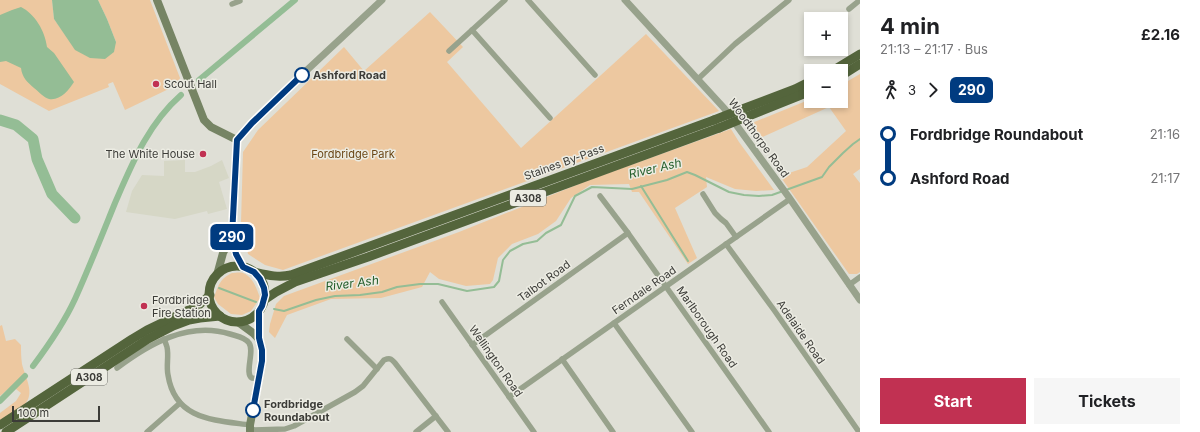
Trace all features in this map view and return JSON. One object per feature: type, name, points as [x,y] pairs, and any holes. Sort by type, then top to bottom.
[{"type":"highway","points":[[844,64],[860,54]]},
{"type":"highway","points":[[848,72],[860,64]]},
{"type":"highway","name":"Staines By-Pass","points":[[739,115],[804,84]]},
{"type":"highway","name":"Staines By-Pass","points":[[264,300],[295,282],[368,257],[739,115],[804,93]]},
{"type":"highway","name":"Staines By-Pass","points":[[254,272],[276,277],[291,275],[716,124]]},
{"type":"highway","points":[[243,267],[254,272],[260,279],[265,295],[259,311],[252,318],[245,321],[232,322],[220,316],[212,306],[210,295],[212,283],[217,276],[226,269],[243,267]]},
{"type":"highway","name":"A308","points":[[0,425],[132,339],[147,330],[199,305],[210,295]]},
{"type":"highway","name":"A308","points":[[6,432],[148,339],[173,326],[189,320],[220,316]]},
{"type":"main road","points":[[157,0],[204,120],[211,127],[237,140],[232,236],[236,254],[243,267]]},
{"type":"main road","points":[[217,276],[223,253],[232,236]]},
{"type":"main road","points":[[250,429],[262,361],[262,350],[259,338],[259,311]]},
{"type":"main road","points":[[238,322],[259,338]]},
{"type":"street","points":[[232,4],[241,0]]},
{"type":"street","points":[[237,140],[291,84],[382,0]]},
{"type":"street","points":[[528,0],[595,75]]},
{"type":"street","name":"Woodthorpe Road","points":[[625,0],[724,108],[786,193],[860,300]]},
{"type":"street","points":[[698,79],[735,44],[788,0]]},
{"type":"street","points":[[849,9],[852,2],[860,0]]},
{"type":"street","points":[[449,51],[502,1]]},
{"type":"street","points":[[472,30],[550,118]]},
{"type":"street","name":"Ferndale Road","points":[[509,397],[736,237],[786,193]]},
{"type":"street","points":[[703,194],[715,213],[726,223],[736,237]]},
{"type":"street","name":"Marlborough Road","points":[[600,196],[770,432]]},
{"type":"street","name":"Talbot Road","points":[[472,345],[628,233]]},
{"type":"street","name":"Adelaide Road","points":[[726,244],[859,432]]},
{"type":"street","points":[[849,285],[860,277]]},
{"type":"street","name":"Wellington Road","points":[[442,302],[534,432]]},
{"type":"street","points":[[614,323],[692,432]]},
{"type":"street","points":[[117,368],[164,338],[190,331],[217,330],[245,338],[250,343],[252,349],[249,375],[252,378],[258,379]]},
{"type":"street","points":[[164,338],[167,347],[168,375],[172,391],[180,403],[195,414],[213,420],[250,429],[285,429],[294,426],[355,392],[363,386],[384,360],[388,358],[392,359],[448,432]]},
{"type":"street","points":[[347,339],[377,369]]},
{"type":"street","points":[[562,359],[613,432]]},
{"type":"street","points":[[147,432],[180,403]]},
{"type":"street","points":[[416,432],[436,416]]},
{"type":"shaded area","points":[[52,0],[98,0],[116,42],[114,52],[105,59],[90,58],[75,50],[54,19]]},
{"type":"shaded area","points":[[21,7],[35,19],[42,29],[47,47],[54,53],[74,82],[60,97],[49,99],[45,97],[29,84],[22,74],[21,68],[6,61],[0,62],[0,15]]},
{"type":"shaded area","points":[[185,160],[185,172],[195,172],[222,160],[229,178],[219,182],[227,209],[208,214],[207,211],[175,219],[126,212],[132,191],[142,175],[164,176],[164,161]]},
{"type":"green space","points":[[0,0],[52,0],[54,19],[67,37],[116,42],[98,0],[150,0],[180,78],[177,85],[125,110],[113,82],[108,84],[109,87],[49,111],[0,84]]},
{"type":"green space","name":"Fordbridge Park","points":[[430,12],[463,47],[447,62],[521,148],[646,34],[719,111],[283,270],[265,265],[248,254],[241,223],[243,152],[258,130],[344,47],[364,71]]},
{"type":"green space","points":[[860,74],[860,169],[853,174],[860,183],[860,272],[857,274],[849,274],[780,176],[807,167],[846,131],[830,108],[848,108],[848,81]]},
{"type":"green space","points":[[804,102],[804,108],[827,108],[758,139],[747,125]]},
{"type":"green space","points":[[731,129],[774,190],[756,191],[735,189],[706,177],[707,187],[675,208],[697,258],[688,264],[639,192],[632,192],[629,184],[590,185],[571,198],[556,221],[538,234],[512,244],[498,258],[493,280],[490,284],[466,286],[439,279],[430,272],[422,287],[381,298],[331,299],[287,315],[275,338],[269,332],[276,304],[284,296],[459,232],[589,180]]},
{"type":"green space","points":[[232,273],[243,273],[249,277],[260,298],[251,311],[242,315],[231,314],[218,304],[214,297],[220,282]]},
{"type":"green space","points":[[2,325],[6,341],[15,339],[21,345],[22,364],[29,385],[29,396],[24,405],[0,420],[0,413],[16,401],[21,393],[12,386],[0,396],[0,326]]},
{"type":"waterway","points":[[199,80],[295,0]]},
{"type":"waterway","points":[[33,366],[56,334],[71,308],[121,188],[142,145],[169,106],[181,95]]},
{"type":"waterway","name":"River Ash","points":[[0,120],[16,125],[33,139],[37,159],[52,194],[75,218]]},
{"type":"waterway","name":"River Ash","points":[[274,309],[284,311],[316,300],[335,296],[382,292],[397,287],[420,284],[438,284],[467,291],[494,287],[499,281],[503,260],[510,251],[523,244],[537,241],[546,233],[561,225],[575,196],[592,187],[632,189],[667,180],[687,172],[729,192],[744,195],[772,195],[822,177],[829,167],[860,139]]},
{"type":"waterway","points":[[641,186],[688,261]]},
{"type":"waterway","name":"River Ash","points":[[219,288],[256,302]]},
{"type":"waterway","points":[[0,401],[25,376]]},
{"type":"bus line","name":"290","points":[[253,410],[262,361],[262,350],[258,326],[259,311],[265,295],[260,279],[254,272],[243,267],[236,254],[232,236],[237,140],[252,123],[302,75]]},
{"type":"place","name":"Ashford Road","points":[[302,75]]},
{"type":"place","name":"Scout Hall","points":[[156,84]]},
{"type":"place","name":"The White House","points":[[203,154]]},
{"type":"place","name":"Fordbridge Fire Station","points":[[144,306]]},
{"type":"place","name":"Fordbridge Roundabout","points":[[253,410]]}]
